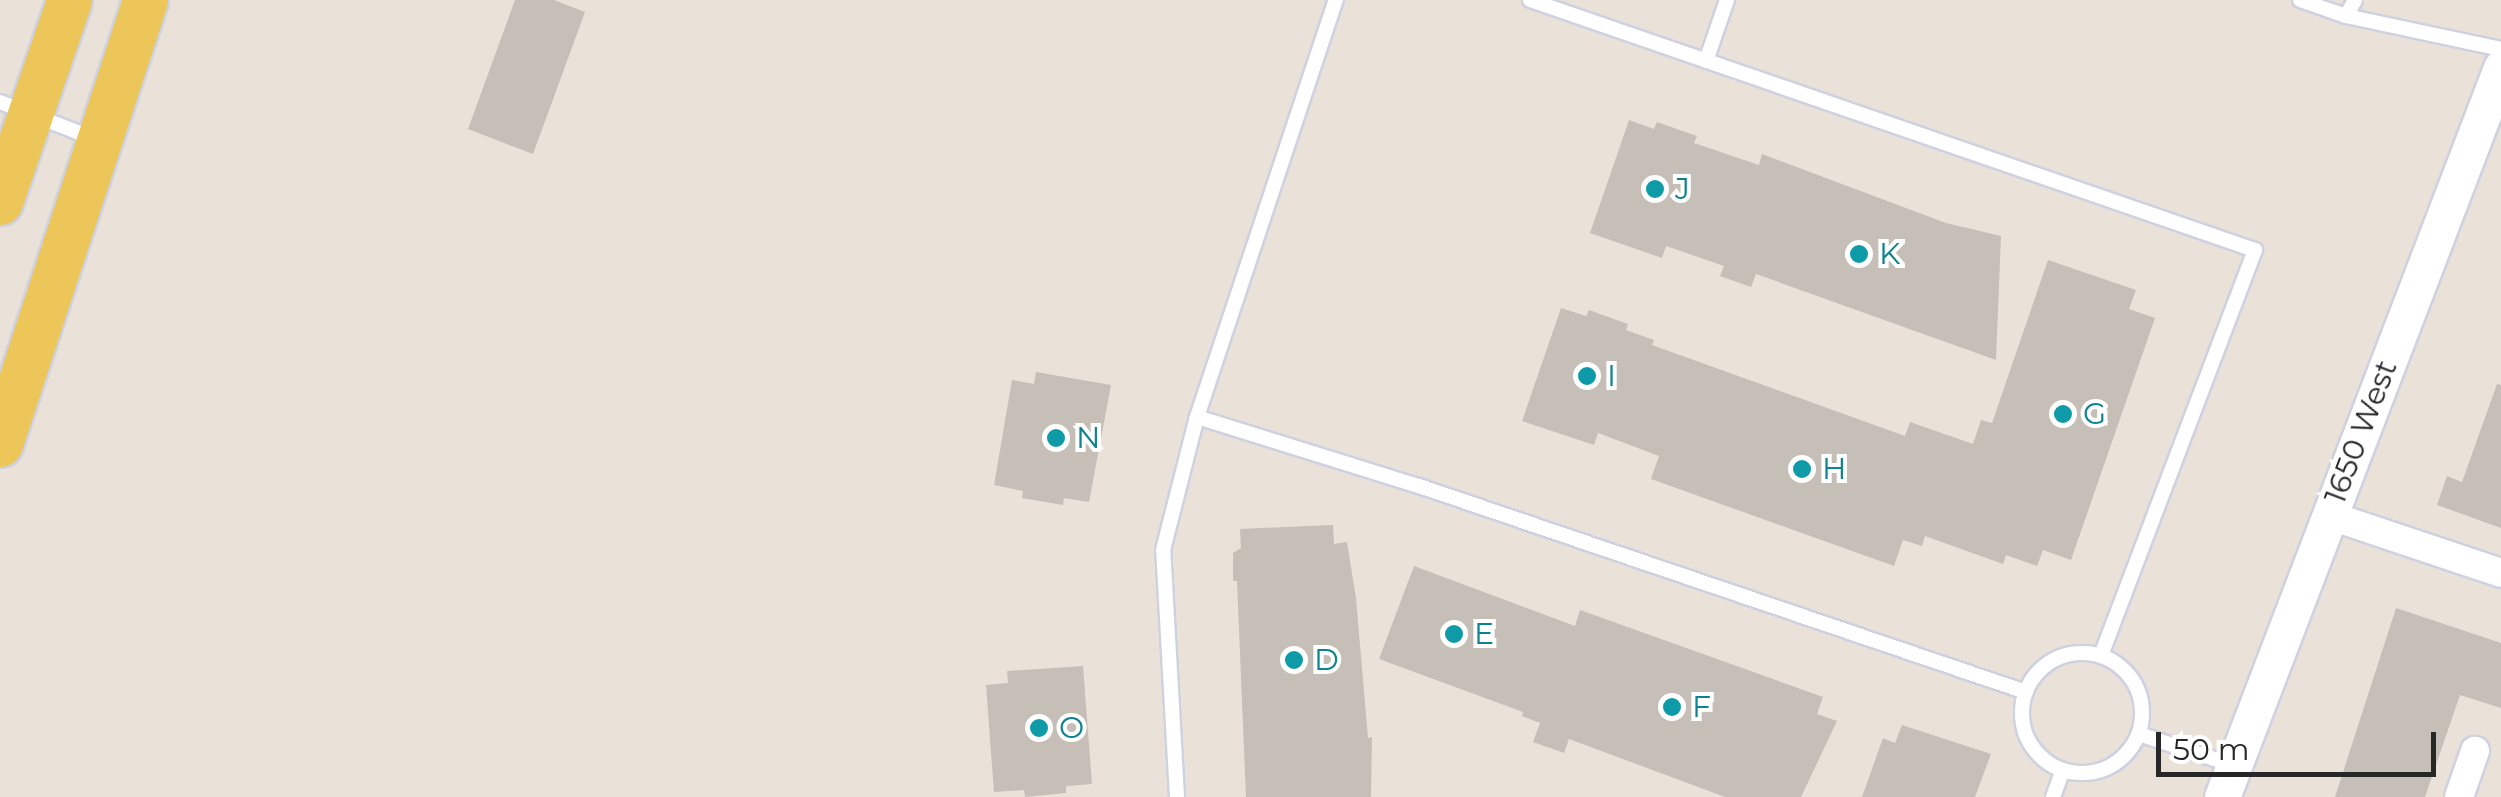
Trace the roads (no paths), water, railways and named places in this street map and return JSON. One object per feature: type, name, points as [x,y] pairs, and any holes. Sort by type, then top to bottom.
[{"type":"main road","points":[[0,202],[15,108],[69,0]]},
{"type":"main road","points":[[0,444],[145,0]]},
{"type":"street","name":"1650 West","points":[[2227,781],[2501,68]]},
{"type":"street","points":[[2328,515],[2501,573]]},
{"type":"street","points":[[2459,797],[2475,751]]},
{"type":"lane","points":[[1177,797],[1163,550],[1197,416],[1336,0]]},
{"type":"lane","points":[[1530,0],[2255,250],[2101,656]]},
{"type":"lane","points":[[1706,62],[1727,0]]},
{"type":"lane","points":[[2300,0],[2346,16],[2501,49]]},
{"type":"lane","points":[[2346,16],[2355,0]]},
{"type":"lane","points":[[15,108],[98,140]]},
{"type":"lane","points":[[1197,416],[1385,474],[2026,692]]},
{"type":"lane","points":[[2086,653],[2101,656],[2118,665],[2140,696],[2138,734],[2116,762],[2081,773],[2062,770],[2048,762],[2028,739],[2023,723],[2026,692],[2043,667],[2056,659],[2086,653]]},
{"type":"lane","points":[[2138,734],[2227,781]]},
{"type":"lane","points":[[2053,797],[2062,770]]},
{"type":"place","name":"J","points":[[1655,189]]},
{"type":"place","name":"K","points":[[1859,254]]},
{"type":"place","name":"I","points":[[1587,376]]},
{"type":"place","name":"G","points":[[2063,414]]},
{"type":"place","name":"N","points":[[1056,438]]},
{"type":"place","name":"H","points":[[1802,469]]},
{"type":"place","name":"E","points":[[1454,634]]},
{"type":"place","name":"D","points":[[1294,660]]},
{"type":"place","name":"F","points":[[1672,707]]},
{"type":"place","name":"O","points":[[1039,728]]}]
